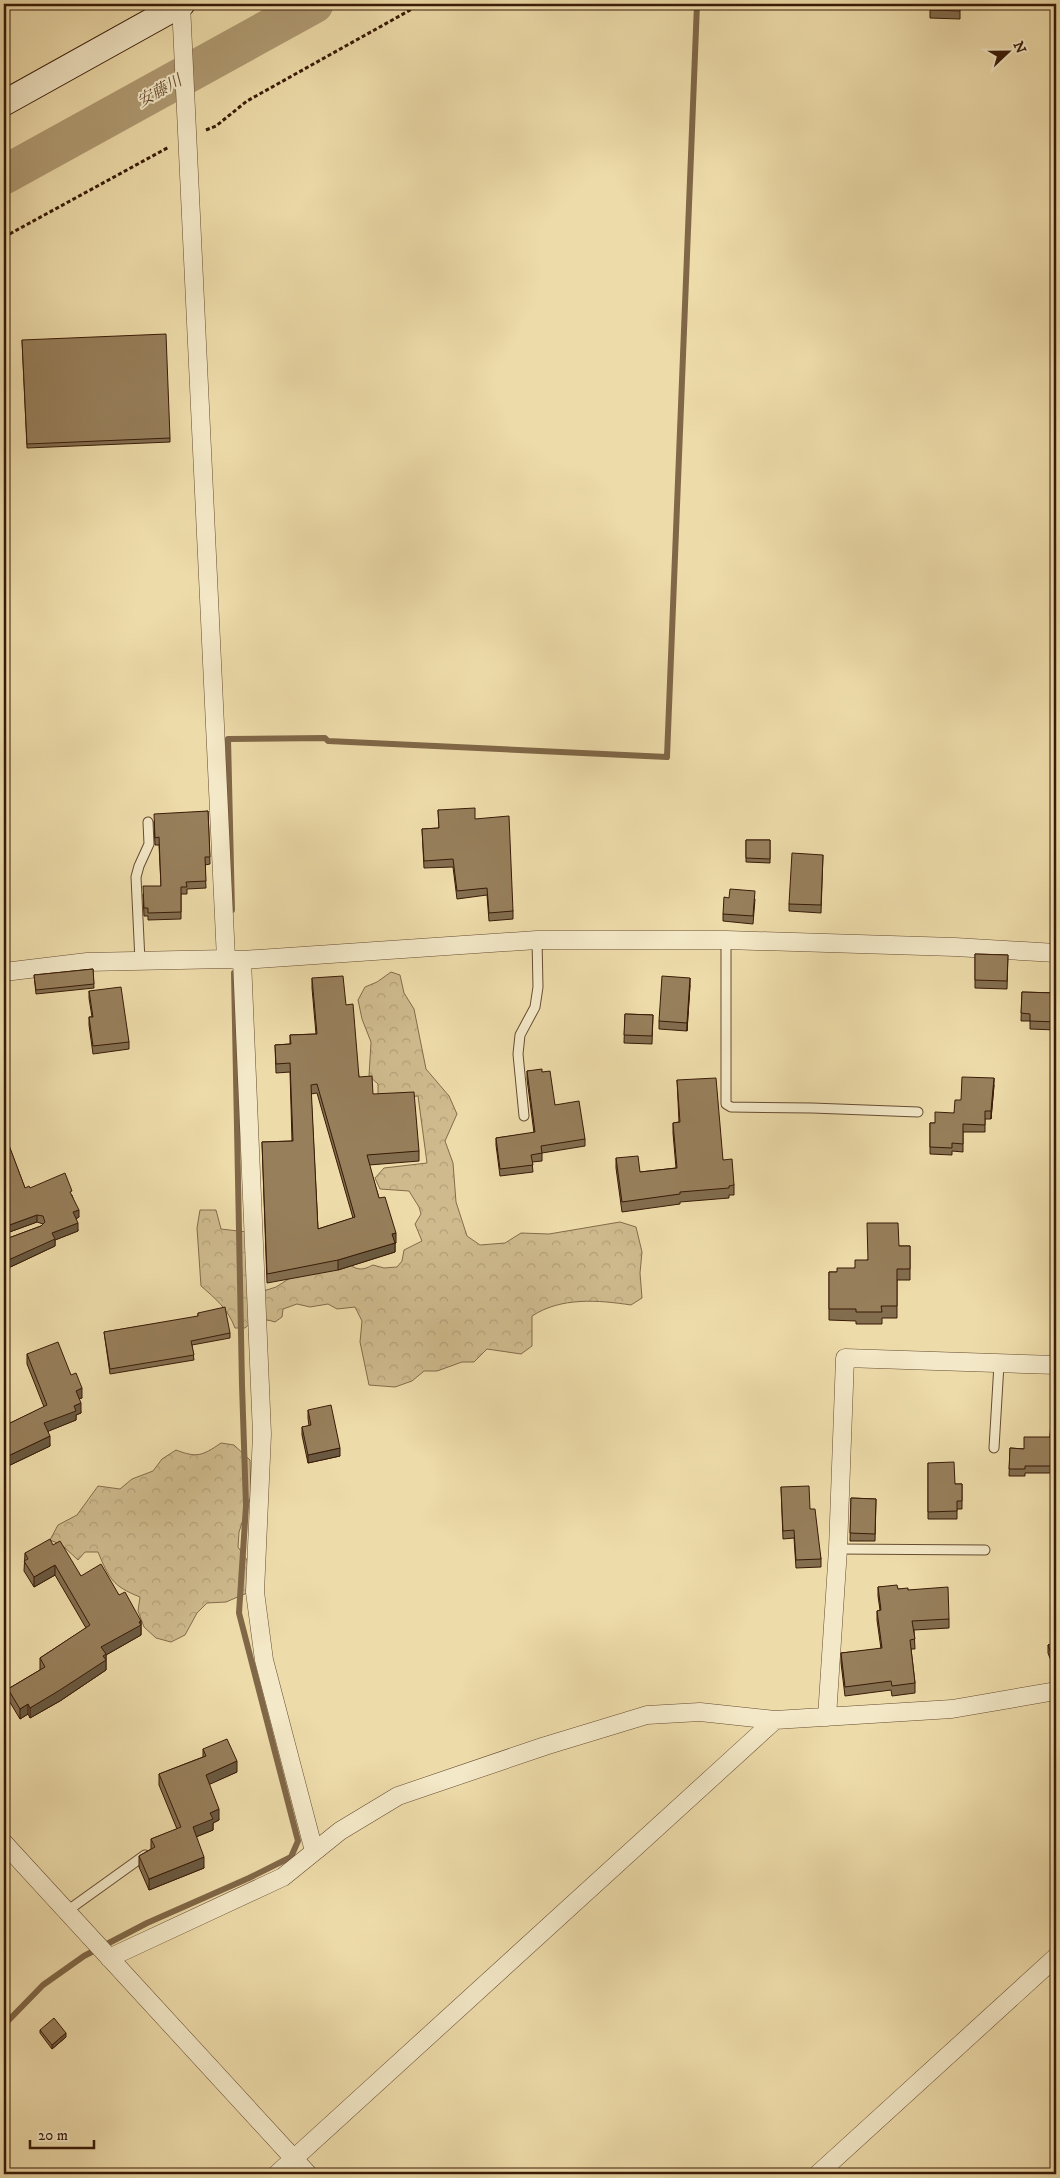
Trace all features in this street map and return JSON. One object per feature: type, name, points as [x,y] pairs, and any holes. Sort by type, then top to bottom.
[{"type":"street","points":[[4,103],[181,4],[187,137],[262,1434],[255,1592],[264,1660],[314,1852]]},
{"type":"street","points":[[4,972],[86,962],[234,960],[537,940],[726,940],[1056,952]]},
{"type":"street","points":[[826,1717],[838,1549],[845,1358],[1056,1365]]},
{"type":"street","points":[[109,1958],[283,1877],[340,1831],[398,1796],[545,1746],[647,1715],[700,1712],[775,1720],[952,1709],[1056,1692]]},
{"type":"street","points":[[277,2174],[775,1720]]},
{"type":"street","points":[[4,1843],[308,2174]]},
{"type":"street","points":[[818,2174],[1056,1957]]},
{"type":"lane","points":[[140,961],[136,877],[138,866],[149,844],[148,822]]},
{"type":"lane","points":[[524,1116],[518,1054],[520,1035],[535,1007],[538,986],[537,940]]},
{"type":"lane","points":[[726,940],[726,1104],[730,1107],[918,1112]]},
{"type":"lane","points":[[994,1448],[999,1364]]},
{"type":"lane","points":[[838,1549],[985,1550]]},
{"type":"lane","points":[[67,1912],[144,1855]]},
{"type":"path","points":[[4,237],[187,137],[216,126],[247,101],[421,4]]},
{"type":"green space","points":[[391,972],[400,975],[404,993],[414,1009],[426,1069],[449,1096],[457,1114],[445,1141],[453,1163],[456,1202],[467,1236],[480,1245],[505,1243],[521,1233],[549,1234],[620,1222],[636,1227],[642,1252],[640,1273],[642,1298],[631,1305],[580,1301],[543,1310],[532,1316],[532,1346],[521,1354],[487,1349],[474,1362],[462,1362],[437,1371],[424,1371],[412,1381],[395,1387],[369,1385],[360,1342],[362,1321],[355,1307],[337,1309],[328,1304],[310,1307],[297,1304],[283,1309],[282,1317],[275,1322],[259,1320],[245,1328],[235,1328],[217,1300],[201,1286],[197,1228],[200,1210],[216,1210],[221,1229],[247,1232],[251,1295],[276,1287],[298,1273],[349,1264],[361,1269],[373,1265],[384,1268],[397,1267],[402,1261],[404,1250],[422,1241],[415,1224],[421,1214],[409,1191],[380,1189],[375,1178],[384,1168],[427,1163],[418,1096],[393,1098],[378,1096],[378,1084],[369,1076],[371,1042],[362,1019],[358,1000],[365,987],[377,982]]},
{"type":"green space","points":[[221,1443],[234,1445],[250,1460],[251,1496],[239,1532],[238,1547],[247,1560],[249,1583],[247,1593],[226,1602],[207,1603],[197,1613],[185,1635],[171,1642],[156,1638],[144,1627],[138,1611],[140,1597],[117,1585],[109,1575],[98,1552],[85,1552],[78,1560],[62,1545],[50,1540],[58,1525],[77,1515],[98,1486],[120,1489],[132,1479],[153,1471],[162,1459],[176,1450],[194,1455],[209,1451]]},
{"type":"building","points":[[930,4],[960,4],[960,11],[930,10]]},
{"type":"building","points":[[166,334],[170,438],[27,444],[22,340]]},
{"type":"building","points":[[475,808],[475,819],[509,816],[513,911],[489,913],[487,888],[457,891],[453,859],[424,861],[422,829],[439,828],[438,810]]},
{"type":"building","points":[[208,811],[210,857],[205,857],[206,881],[186,882],[187,887],[181,887],[181,912],[148,913],[148,908],[144,908],[143,886],[161,886],[159,837],[155,838],[154,814]]},
{"type":"building","points":[[746,840],[770,840],[770,859],[746,858]]},
{"type":"building","points":[[792,853],[823,855],[821,905],[789,904]]},
{"type":"building","points":[[730,889],[755,891],[753,916],[723,914],[724,897],[729,898]]},
{"type":"building","points":[[975,954],[1008,955],[1007,981],[975,980]]},
{"type":"building","points":[[93,969],[94,984],[36,990],[34,975]]},
{"type":"building","points":[[343,976],[346,1005],[353,1004],[359,1077],[372,1076],[373,1094],[414,1092],[419,1151],[367,1155],[379,1198],[385,1197],[396,1233],[392,1234],[395,1243],[338,1260],[267,1274],[262,1142],[293,1141],[290,1063],[276,1064],[275,1045],[291,1044],[290,1035],[317,1034],[312,978]],"holes":[[[317,1084],[355,1217],[318,1229],[311,1085]]]},
{"type":"building","points":[[662,976],[690,978],[687,1023],[659,1021]]},
{"type":"building","points":[[121,987],[129,1042],[93,1046],[89,1017],[93,1017],[89,991]]},
{"type":"building","points":[[1022,992],[1056,993],[1056,1022],[1030,1021],[1030,1014],[1021,1013]]},
{"type":"building","points":[[625,1014],[653,1015],[652,1036],[624,1035]]},
{"type":"building","points":[[1056,1068],[1056,1103],[1055,1103]]},
{"type":"building","points":[[542,1069],[542,1072],[550,1071],[555,1105],[579,1101],[585,1139],[541,1146],[542,1153],[531,1155],[533,1165],[500,1169],[496,1138],[535,1132],[527,1071]]},
{"type":"building","points":[[962,1077],[994,1078],[991,1111],[985,1111],[985,1125],[963,1124],[963,1144],[952,1143],[952,1148],[930,1147],[930,1123],[935,1123],[935,1112],[954,1113],[955,1100],[961,1100]]},
{"type":"building","points":[[716,1078],[723,1160],[732,1159],[734,1185],[729,1186],[729,1188],[680,1192],[680,1194],[622,1202],[616,1158],[638,1156],[640,1172],[677,1168],[673,1123],[680,1122],[677,1080]]},
{"type":"building","points":[[4,1114],[8,1130],[4,1131]]},
{"type":"building","points":[[4,1132],[25,1188],[29,1186],[30,1188],[65,1173],[72,1191],[70,1192],[79,1210],[73,1212],[78,1223],[52,1233],[55,1239],[4,1262],[4,1239],[41,1226],[45,1222],[43,1216],[37,1215],[4,1227]]},
{"type":"building","points":[[867,1223],[898,1223],[899,1246],[910,1246],[910,1269],[897,1269],[897,1306],[881,1306],[882,1312],[856,1312],[856,1309],[829,1309],[829,1272],[837,1272],[837,1268],[855,1268],[855,1260],[868,1260]]},
{"type":"building","points":[[225,1307],[230,1333],[191,1341],[194,1355],[110,1369],[104,1332],[198,1316],[198,1313]]},
{"type":"building","points":[[58,1342],[71,1375],[76,1373],[82,1388],[76,1391],[81,1403],[74,1406],[76,1411],[44,1423],[50,1436],[4,1458],[4,1426],[47,1405],[27,1354]]},
{"type":"building","points":[[1053,1380],[1056,1380],[1056,1466],[1025,1466],[1025,1469],[1009,1469],[1010,1448],[1024,1449],[1024,1437],[1050,1437]]},
{"type":"building","points":[[331,1405],[340,1448],[308,1455],[302,1427],[311,1425],[308,1410]]},
{"type":"building","points":[[954,1462],[955,1484],[962,1484],[962,1501],[957,1501],[957,1511],[928,1512],[928,1463]]},
{"type":"building","points":[[809,1486],[810,1509],[815,1509],[821,1559],[796,1560],[794,1530],[783,1531],[781,1487]]},
{"type":"building","points":[[851,1498],[876,1499],[875,1534],[850,1533]]},
{"type":"building","points":[[50,1539],[53,1545],[60,1541],[81,1576],[101,1564],[119,1595],[125,1592],[141,1621],[139,1622],[141,1625],[101,1647],[106,1654],[103,1656],[106,1660],[30,1708],[28,1704],[20,1709],[8,1689],[45,1667],[40,1658],[90,1625],[55,1565],[34,1577],[24,1561],[28,1559],[25,1553]]},
{"type":"building","points":[[897,1585],[898,1589],[908,1588],[908,1590],[948,1587],[949,1619],[912,1621],[915,1639],[910,1640],[915,1683],[892,1686],[891,1681],[845,1687],[841,1653],[882,1648],[877,1611],[881,1610],[878,1587]]},
{"type":"building","points":[[1056,1642],[1056,1667],[1048,1645]]},
{"type":"building","points":[[227,1739],[237,1761],[206,1775],[219,1809],[210,1813],[213,1819],[193,1827],[204,1857],[149,1879],[139,1856],[155,1847],[151,1839],[181,1827],[159,1774],[206,1756],[203,1749]]},
{"type":"building","points":[[54,2018],[66,2033],[52,2045],[40,2030]]},
{"type":"waterway","name":"安藤川","points":[[4,175],[314,4]]},
{"type":"waterway","points":[[232,910],[228,739],[325,738],[328,741],[667,757],[697,4]]},
{"type":"waterway","points":[[4,2025],[43,1985],[84,1956],[147,1923],[249,1878],[291,1857],[298,1841],[239,1613],[246,1506],[234,973]]}]
